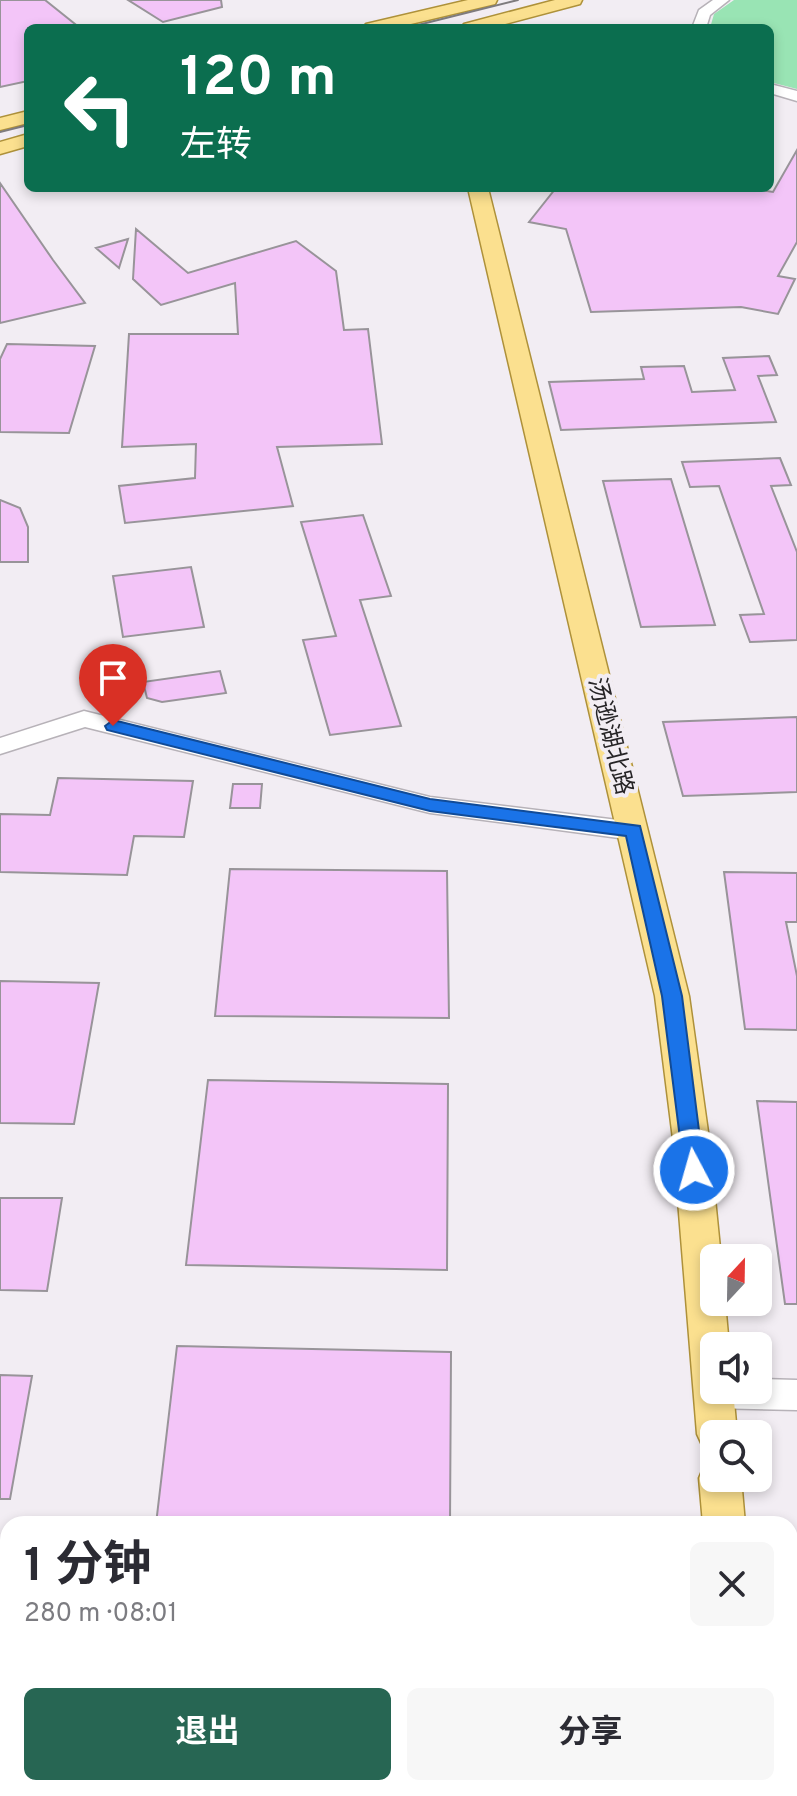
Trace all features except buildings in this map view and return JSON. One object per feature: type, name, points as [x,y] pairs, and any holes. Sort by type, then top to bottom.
[{"type":"main road","points":[[389,24],[489,0]]},
{"type":"main road","points":[[485,24],[574,0]]},
{"type":"main road","points":[[397,5],[428,15]]},
{"type":"main road","points":[[0,124],[24,118]]},
{"type":"main road","points":[[0,148],[24,141]]},
{"type":"main road","name":"汤逊湖北路","points":[[479,192],[672,996],[691,1139],[708,1332]]},
{"type":"main road","points":[[721,1492],[723,1516]]},
{"type":"street","points":[[700,24],[704,13],[722,0]]},
{"type":"street","points":[[774,89],[797,96]]},
{"type":"street","points":[[0,746],[84,719],[430,805],[634,831]]},
{"type":"street","points":[[772,1394],[797,1395]]},
{"type":"green space","points":[[734,0],[797,0],[797,89],[774,83],[774,24],[711,24],[714,14]]},
{"type":"tram line","points":[[422,24],[518,0]]},
{"type":"tram line","points":[[0,132],[24,126]]},
{"type":"route","points":[[113,726],[430,805],[634,831],[672,996],[694,1170]]}]
